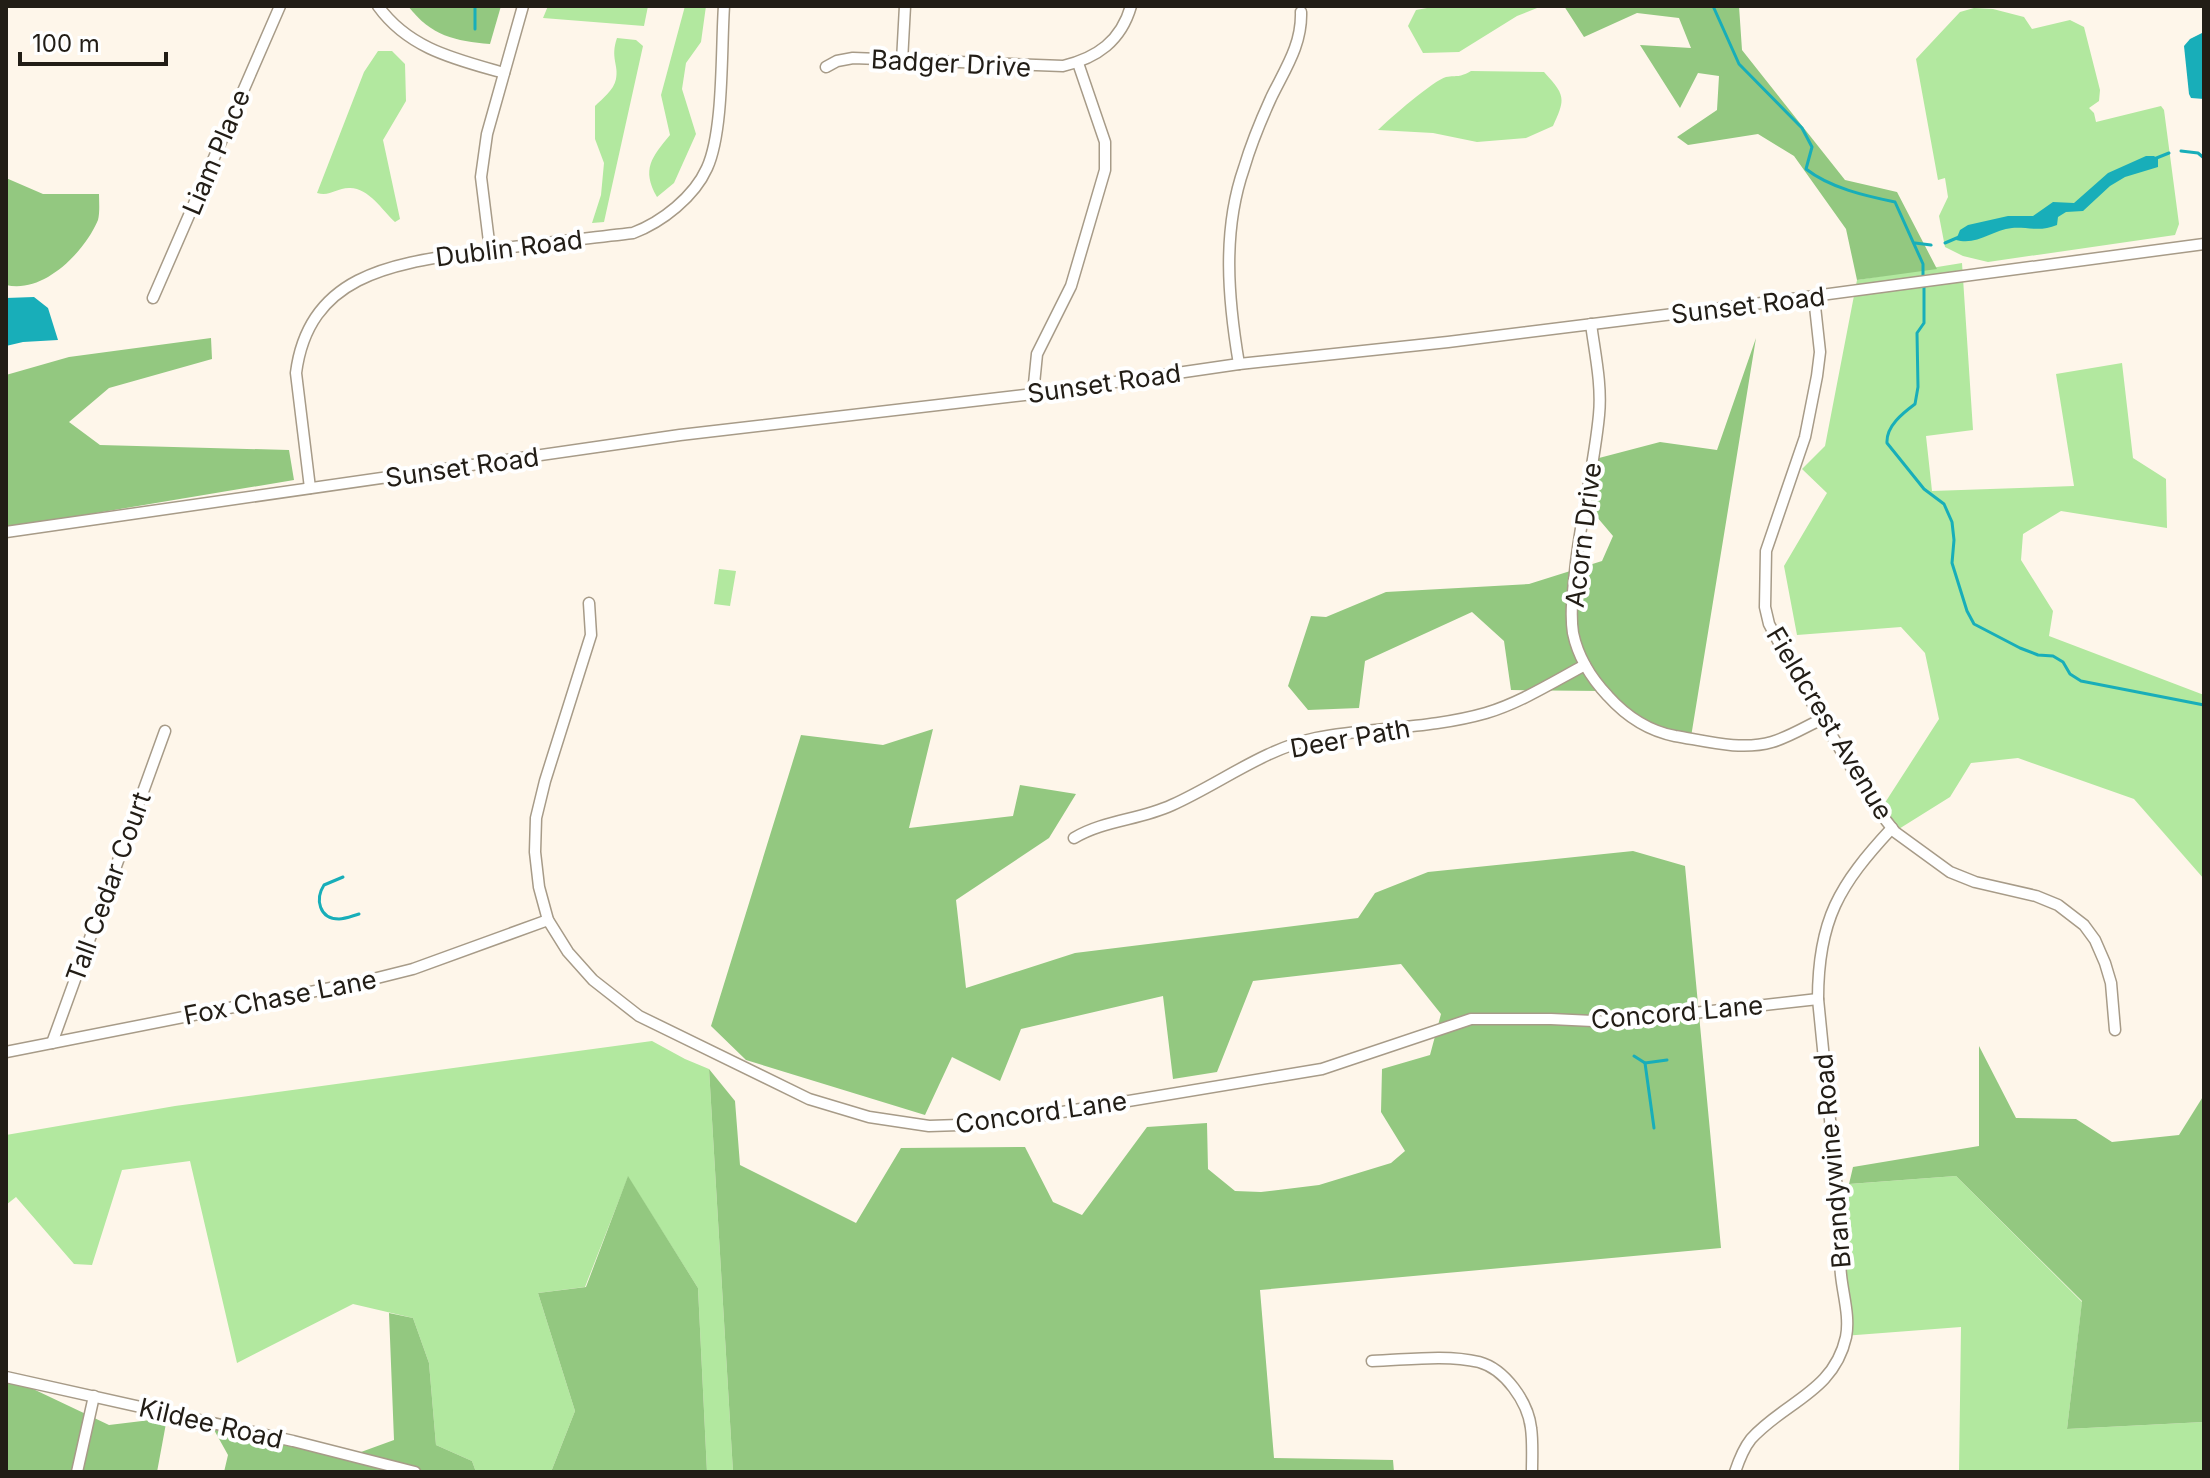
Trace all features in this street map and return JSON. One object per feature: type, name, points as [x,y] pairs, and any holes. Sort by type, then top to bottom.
[{"type":"street","name":"Liam Place","points":[[153,298],[280,6]]},
{"type":"street","points":[[378,6],[416,43],[453,59],[504,73]]},
{"type":"street","points":[[490,250],[481,177],[487,134],[523,6]]},
{"type":"street","name":"Dublin Road","points":[[310,488],[296,373],[298,355],[313,321],[329,300],[360,278],[395,265],[633,233],[654,225],[674,209],[707,168],[717,126],[724,6]]},
{"type":"street","points":[[902,61],[905,6]]},
{"type":"street","points":[[1033,394],[1037,354],[1071,286],[1105,170],[1105,142],[1078,63],[1091,58],[1112,42],[1131,6]]},
{"type":"street","points":[[1239,364],[1229,291],[1231,221],[1243,169],[1301,33],[1301,12]]},
{"type":"street","name":"Badger Drive","points":[[826,67],[853,58],[1046,67],[1078,63]]},
{"type":"street","name":"Sunset Road","points":[[6,532],[680,435],[1033,394],[1239,364],[1814,297],[2204,244]]},
{"type":"street","name":"Fieldcrest Avenue","points":[[1814,297],[1820,352],[1817,376],[1805,437],[1766,551],[1765,607],[1769,624],[1822,719],[1874,805],[1892,828],[1950,872],[1975,882],[2036,896],[2058,905],[2077,918],[2095,940],[2105,963],[2111,983],[2115,1030]]},
{"type":"street","name":"Acorn Drive","points":[[1591,324],[1599,379],[1600,414],[1581,524],[1572,601],[1573,630],[1585,665],[1615,704],[1640,723],[1671,735],[1745,746],[1759,745],[1822,719]]},
{"type":"street","name":"Concord Lane","points":[[589,603],[591,635],[536,818],[535,852],[539,887],[548,920],[568,952],[593,980],[639,1016],[809,1099],[869,1117],[929,1126],[990,1124],[1322,1069],[1471,1019],[1614,1022],[1818,999]]},
{"type":"street","name":"Deer Path","points":[[1074,838],[1093,827],[1169,807],[1277,751],[1314,739],[1445,722],[1487,713],[1585,665]]},
{"type":"street","name":"Tall Cedar Court","points":[[52,1043],[165,731]]},
{"type":"street","name":"Brandywine Road","points":[[1735,1472],[1750,1440],[1822,1383],[1846,1335],[1839,1252],[1840,1220],[1818,972],[1822,939],[1834,905],[1855,867],[1892,828]]},
{"type":"street","name":"Fox Chase Lane","points":[[6,1052],[374,979],[413,969],[548,920]]},
{"type":"street","points":[[1372,1361],[1450,1359],[1485,1365],[1504,1378],[1525,1406],[1531,1426],[1532,1472]]},
{"type":"street","name":"Kildee Road","points":[[6,1377],[415,1472]]},
{"type":"street","points":[[77,1472],[94,1396]]},
{"type":"green space","points":[[408,6],[501,6],[490,44],[444,35],[426,24]]},
{"type":"green space","points":[[548,6],[648,6],[644,26],[543,18]]},
{"type":"green space","points":[[685,6],[706,6],[701,42],[686,63],[682,89],[696,134],[674,183],[657,197],[649,171],[654,157],[670,135],[661,95]]},
{"type":"green space","points":[[1438,6],[1542,6],[1517,16],[1459,52],[1423,53],[1408,26],[1416,10]]},
{"type":"green space","points":[[1564,6],[1739,6],[1742,50],[1845,180],[1897,192],[1937,269],[1857,280],[1846,229],[1794,156],[1758,134],[1688,145],[1677,137],[1717,110],[1719,76],[1698,73],[1680,108],[1640,45],[1691,48],[1679,18],[1637,13],[1584,37]]},
{"type":"green space","points":[[1974,8],[2024,17],[2032,29],[2070,20],[2084,27],[2100,90],[2099,101],[2089,108],[2096,122],[2161,106],[2179,224],[2175,235],[1988,262],[1963,256],[1945,247],[1939,216],[1948,197],[1945,178],[1938,180],[1916,59],[1960,12]]},
{"type":"green space","points":[[617,38],[636,40],[643,46],[604,222],[592,223],[601,195],[604,163],[595,139],[595,106],[615,83],[614,51]]},
{"type":"green space","points":[[378,51],[392,51],[405,64],[406,101],[383,140],[400,219],[395,222],[362,191],[344,188],[326,194],[317,193],[364,72]]},
{"type":"green space","points":[[1471,71],[1544,72],[1561,97],[1553,126],[1526,138],[1477,142],[1433,133],[1378,130],[1440,80]]},
{"type":"green space","points":[[6,178],[43,194],[99,194],[98,220],[83,245],[48,277],[20,286],[6,285]]},
{"type":"green space","points":[[1962,263],[1973,430],[1926,436],[1932,491],[2074,486],[2056,374],[2122,363],[2133,458],[2166,479],[2167,528],[2061,511],[2023,534],[2021,560],[2053,611],[2049,636],[2204,695],[2204,879],[2134,799],[2018,758],[1971,763],[1950,797],[1894,832],[1879,812],[1939,719],[1925,653],[1901,627],[1797,635],[1784,566],[1827,493],[1802,469],[1825,446],[1857,280]]},
{"type":"green space","points":[[211,338],[212,359],[109,388],[69,422],[100,445],[289,450],[294,480],[6,528],[6,375],[69,357]]},
{"type":"green space","points":[[1756,338],[1691,737],[1626,718],[1602,691],[1511,690],[1504,641],[1472,612],[1365,661],[1359,708],[1308,710],[1288,686],[1311,616],[1326,617],[1386,592],[1529,584],[1602,561],[1613,536],[1591,510],[1599,458],[1660,442],[1717,450]]},
{"type":"green space","points":[[719,569],[736,571],[730,606],[714,604]]},
{"type":"green space","points":[[933,729],[909,828],[1013,816],[1020,785],[1076,794],[1049,838],[956,900],[966,988],[1075,953],[1358,918],[1375,893],[1428,872],[1633,851],[1685,866],[1721,1248],[1260,1290],[1274,1458],[1393,1460],[1394,1472],[733,1472],[709,1069],[735,1101],[740,1165],[856,1223],[901,1148],[1025,1147],[1053,1202],[1082,1215],[1147,1127],[1207,1123],[1208,1169],[1235,1191],[1261,1192],[1319,1185],[1391,1163],[1405,1151],[1381,1112],[1382,1069],[1430,1055],[1441,1014],[1401,964],[1253,981],[1217,1072],[1173,1079],[1163,996],[1021,1029],[1000,1081],[952,1057],[925,1115],[746,1060],[711,1026],[801,735],[883,745]]},
{"type":"green space","points":[[652,1041],[709,1069],[733,1472],[707,1472],[698,1288],[628,1177],[585,1287],[538,1293],[575,1411],[551,1472],[476,1472],[472,1461],[436,1445],[429,1363],[413,1318],[353,1304],[237,1363],[190,1161],[122,1170],[92,1265],[74,1264],[16,1197],[6,1205],[6,1135],[175,1106]]},
{"type":"green space","points":[[1979,1046],[2016,1118],[2076,1119],[2112,1142],[2179,1135],[2204,1095],[2204,1422],[2067,1429],[2082,1301],[1956,1176],[1849,1184],[1853,1167],[1979,1146]]},
{"type":"green space","points":[[628,1176],[698,1288],[707,1472],[551,1472],[575,1411],[538,1293],[586,1287]]},
{"type":"green space","points":[[1956,1176],[2082,1302],[2067,1429],[2204,1422],[2204,1472],[1959,1472],[1961,1327],[1843,1336],[1836,1185]]},
{"type":"green space","points":[[389,1313],[413,1318],[429,1363],[436,1445],[472,1461],[476,1472],[224,1472],[228,1455],[213,1428],[350,1456],[394,1440]]},
{"type":"green space","points":[[6,1382],[31,1388],[109,1425],[167,1418],[157,1472],[6,1472]]},
{"type":"water","points":[[2204,32],[2204,99],[2191,98],[2184,46]]},
{"type":"water","points":[[2146,156],[2158,159],[2158,167],[2125,177],[2110,186],[2083,211],[2066,212],[2058,217],[2057,225],[2040,229],[2005,229],[1971,241],[1956,240],[1960,230],[1968,225],[2008,216],[2033,216],[2053,202],[2074,203],[2108,173]]},
{"type":"water","points":[[34,297],[48,308],[58,340],[6,346],[6,298]]},
{"type":"waterway","points":[[475,6],[475,29]]},
{"type":"waterway","points":[[1713,6],[1739,64],[1802,128],[1812,147],[1806,169],[1837,186],[1895,202],[1923,264],[1923,278]]},
{"type":"waterway","points":[[2181,151],[2198,153],[2204,158]]},
{"type":"waterway","points":[[2154,159],[2169,153]]},
{"type":"waterway","points":[[1945,243],[1959,237]]},
{"type":"waterway","points":[[1915,243],[1931,245]]},
{"type":"waterway","points":[[1924,286],[1924,323],[1917,333],[1918,387],[1915,404],[1892,426],[1887,443],[1924,489],[1944,504],[1952,522],[1952,563],[1974,624],[2020,648],[2038,655],[2053,656],[2081,681],[2204,705]]},
{"type":"waterway","points":[[343,877],[324,885],[321,890],[323,912],[341,919],[359,914]]},
{"type":"waterway","points":[[1634,1056],[1645,1063],[1667,1060]]},
{"type":"waterway","points":[[1645,1063],[1654,1128]]}]
